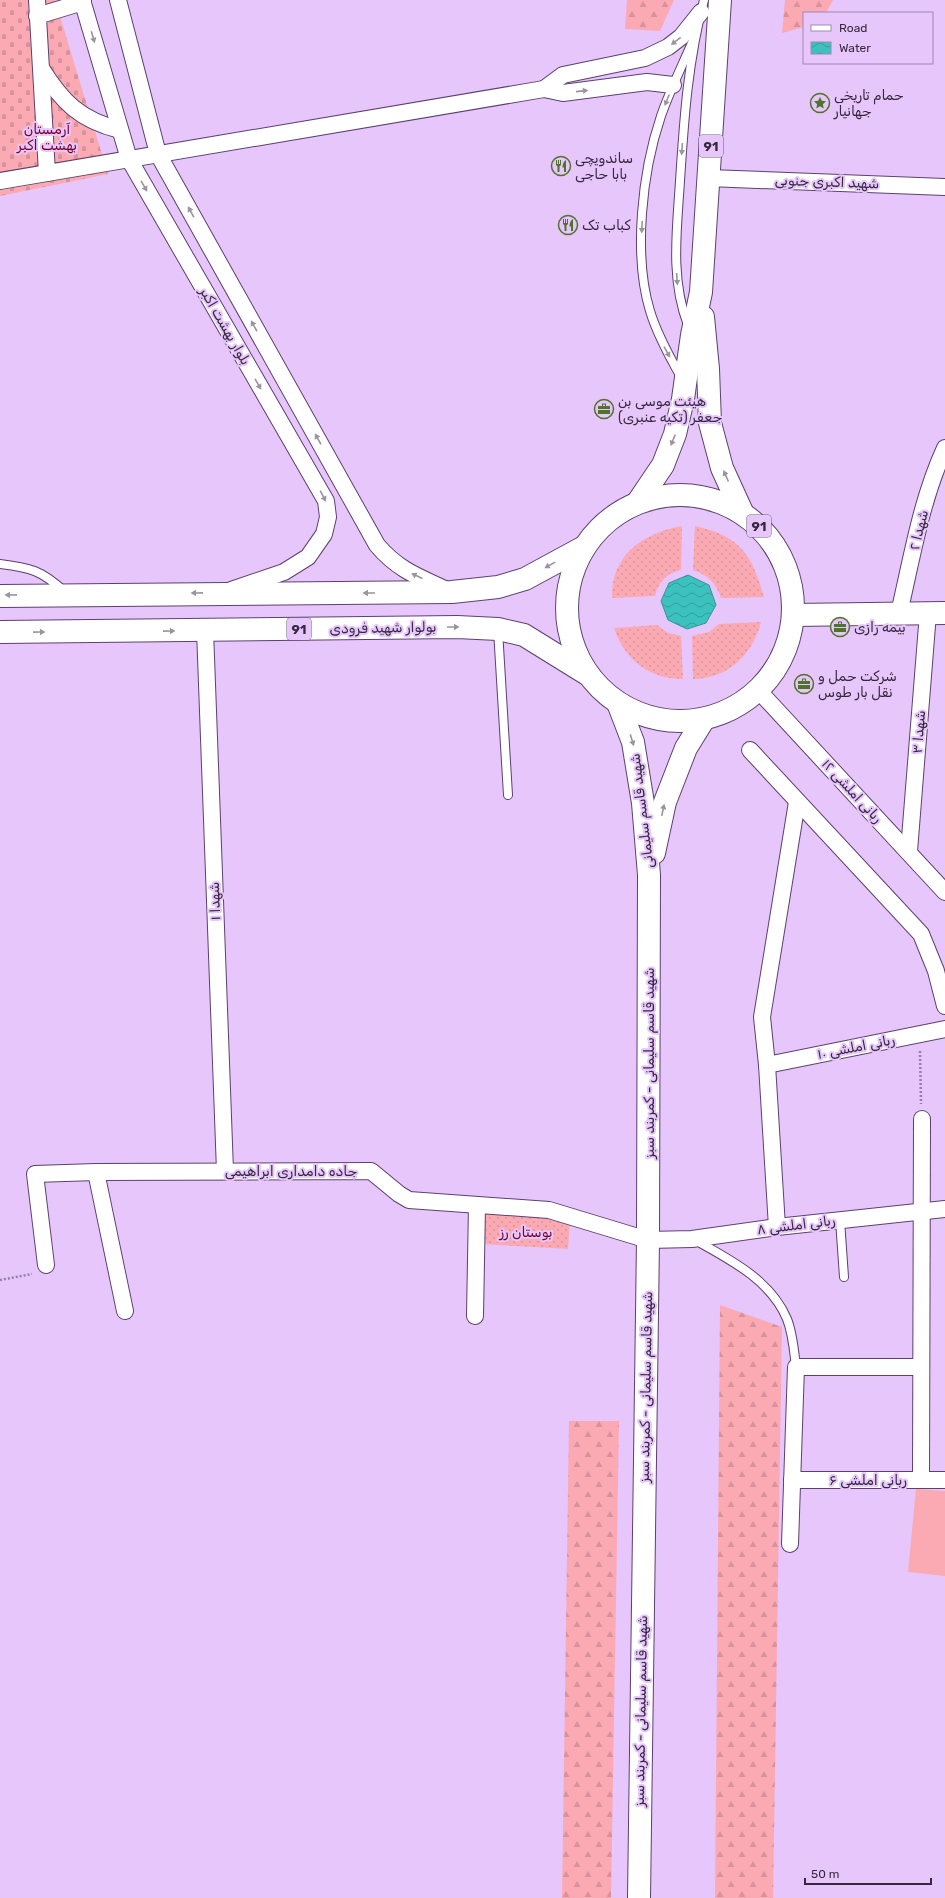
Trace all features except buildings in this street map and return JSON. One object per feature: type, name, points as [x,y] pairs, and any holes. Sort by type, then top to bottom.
[{"type":"main road","name":"91","points":[[638,502],[662,464],[675,434],[701,292],[720,0]]},
{"type":"main road","name":"91","points":[[701,292],[708,369],[710,424],[722,468],[742,512]]},
{"type":"main road","name":"91","points":[[691,494],[718,500],[742,512],[765,531],[782,556],[791,585],[794,615],[788,643],[776,668],[758,690],[733,708],[704,719],[675,722],[645,716],[618,704],[601,690],[587,674],[572,644],[567,611],[571,578],[584,547],[608,520],[638,502],[664,495],[691,494]]},
{"type":"main road","name":"91","points":[[0,596],[452,592],[498,587],[525,579],[584,547]]},
{"type":"main road","points":[[794,615],[937,613]]},
{"type":"main road","name":"بولوار شهید فرودی","points":[[0,632],[457,627],[498,629],[524,635],[587,674]]},
{"type":"main road","name":"شهید قاسم سلیمانی","points":[[618,704],[634,742],[643,804],[649,875]]},
{"type":"main road","name":"شهید قاسم سلیمانی","points":[[649,875],[665,802],[686,748],[704,719]]},
{"type":"main road","name":"شهید قاسم سلیمانی - کمربند سبز","points":[[638,1898],[648,1240],[649,875]]},
{"type":"street","name":"بلوار بهشت اکبر","points":[[118,0],[158,154],[377,545],[388,558],[401,568],[452,592]]},
{"type":"street","name":"بلوار بهشت اکبر","points":[[82,1],[129,159],[326,501],[328,517],[324,534],[308,557],[284,572],[222,593]]},
{"type":"street","points":[[47,173],[37,8],[82,1]]},
{"type":"street","points":[[544,88],[563,75],[645,58],[668,47],[682,37],[702,6]]},
{"type":"street","points":[[40,66],[55,91],[74,109],[101,125],[120,130]]},
{"type":"street","points":[[0,181],[544,88],[563,93],[647,82],[673,85]]},
{"type":"street","name":"شهید اکبری جنوبی","points":[[708,178],[945,187]]},
{"type":"street","name":"شهدا ۲","points":[[899,613],[922,515],[938,462],[945,448]]},
{"type":"street","name":"شهدا ۳","points":[[909,851],[937,613]]},
{"type":"street","name":"شهدا ۱","points":[[205,630],[225,1171]]},
{"type":"street","name":"ربانی املشی ۱۲","points":[[758,690],[909,851],[945,892]]},
{"type":"street","points":[[750,750],[921,934],[936,971],[945,1006]]},
{"type":"street","points":[[777,1227],[767,1065],[762,1017],[797,802]]},
{"type":"street","name":"ربانی املشی ۱۰","points":[[767,1065],[945,1029]]},
{"type":"street","points":[[921,1480],[920,1367],[922,1119]]},
{"type":"street","name":"جاده دامداری ابراهیمی","points":[[46,1265],[35,1174],[96,1172],[371,1171],[399,1194],[409,1200],[549,1210],[648,1240]]},
{"type":"street","points":[[96,1172],[126,1311]]},
{"type":"street","points":[[475,1316],[477,1205]]},
{"type":"street","name":"ربانی املشی ۸","points":[[648,1240],[692,1239],[777,1227],[945,1209]]},
{"type":"street","points":[[790,1544],[796,1367],[920,1367]]},
{"type":"street","name":"ربانی املشی ۶","points":[[792,1480],[945,1480]]},
{"type":"lane","points":[[692,335],[679,296],[676,251],[685,97],[694,38],[702,6]]},
{"type":"lane","points":[[685,385],[662,343],[650,311],[643,280],[641,251],[642,221],[651,153],[660,117],[694,38]]},
{"type":"lane","points":[[0,564],[24,567],[38,571],[51,579],[69,595]]},
{"type":"lane","points":[[498,629],[508,795]]},
{"type":"lane","points":[[840,1220],[844,1277]]},
{"type":"lane","points":[[692,1239],[737,1264],[769,1291],[787,1319],[792,1337],[796,1367]]},
{"type":"path","points":[[919,1034],[922,1119]]},
{"type":"path","points":[[0,1280],[32,1274],[46,1265]]},
{"type":"green space","name":"آرمستان بهشت اکبر","points":[[0,0],[55,0],[108,174],[0,196]]},
{"type":"green space","points":[[627,0],[674,0],[660,31],[625,29]]},
{"type":"green space","points":[[785,0],[833,0],[827,12],[803,12],[803,27],[782,33]]},
{"type":"green space","points":[[682,526],[681,570],[671,573],[661,582],[655,596],[612,598],[613,583],[617,570],[623,558],[632,548],[654,534]]},
{"type":"green space","points":[[695,526],[723,535],[742,549],[749,558],[764,597],[721,598],[717,588],[711,580],[703,574],[693,570]]},
{"type":"green space","points":[[761,622],[752,645],[737,663],[717,675],[693,679],[692,636],[709,632],[719,624]]},
{"type":"green space","points":[[657,625],[668,633],[681,636],[683,679],[659,676],[640,666],[625,649],[614,628]]},
{"type":"green space","name":"بوستان رز","points":[[483,1214],[570,1219],[568,1249],[481,1244]]},
{"type":"green space","points":[[720,1305],[782,1327],[773,1898],[715,1898]]},
{"type":"green space","points":[[569,1421],[619,1421],[611,1898],[562,1898]]},
{"type":"green space","points":[[916,1489],[945,1491],[945,1576],[908,1572]]},
{"type":"water","points":[[688,575],[709,585],[716,605],[706,623],[687,629],[668,620],[661,601],[669,583]]},
{"type":"place","name":"حمام تاریخی جهانیار","points":[[820,103]]},
{"type":"place","name":"ساندویچی بابا حاجی","points":[[561,166]]},
{"type":"place","name":"کباب تک","points":[[568,225]]},
{"type":"place","name":"هيئت موسی بن جعفر (تکیه عنبری)","points":[[604,409]]},
{"type":"place","name":"بیمه رازی","points":[[840,627]]},
{"type":"place","name":"شرکت حمل و نقل بار طوس","points":[[804,684]]}]
